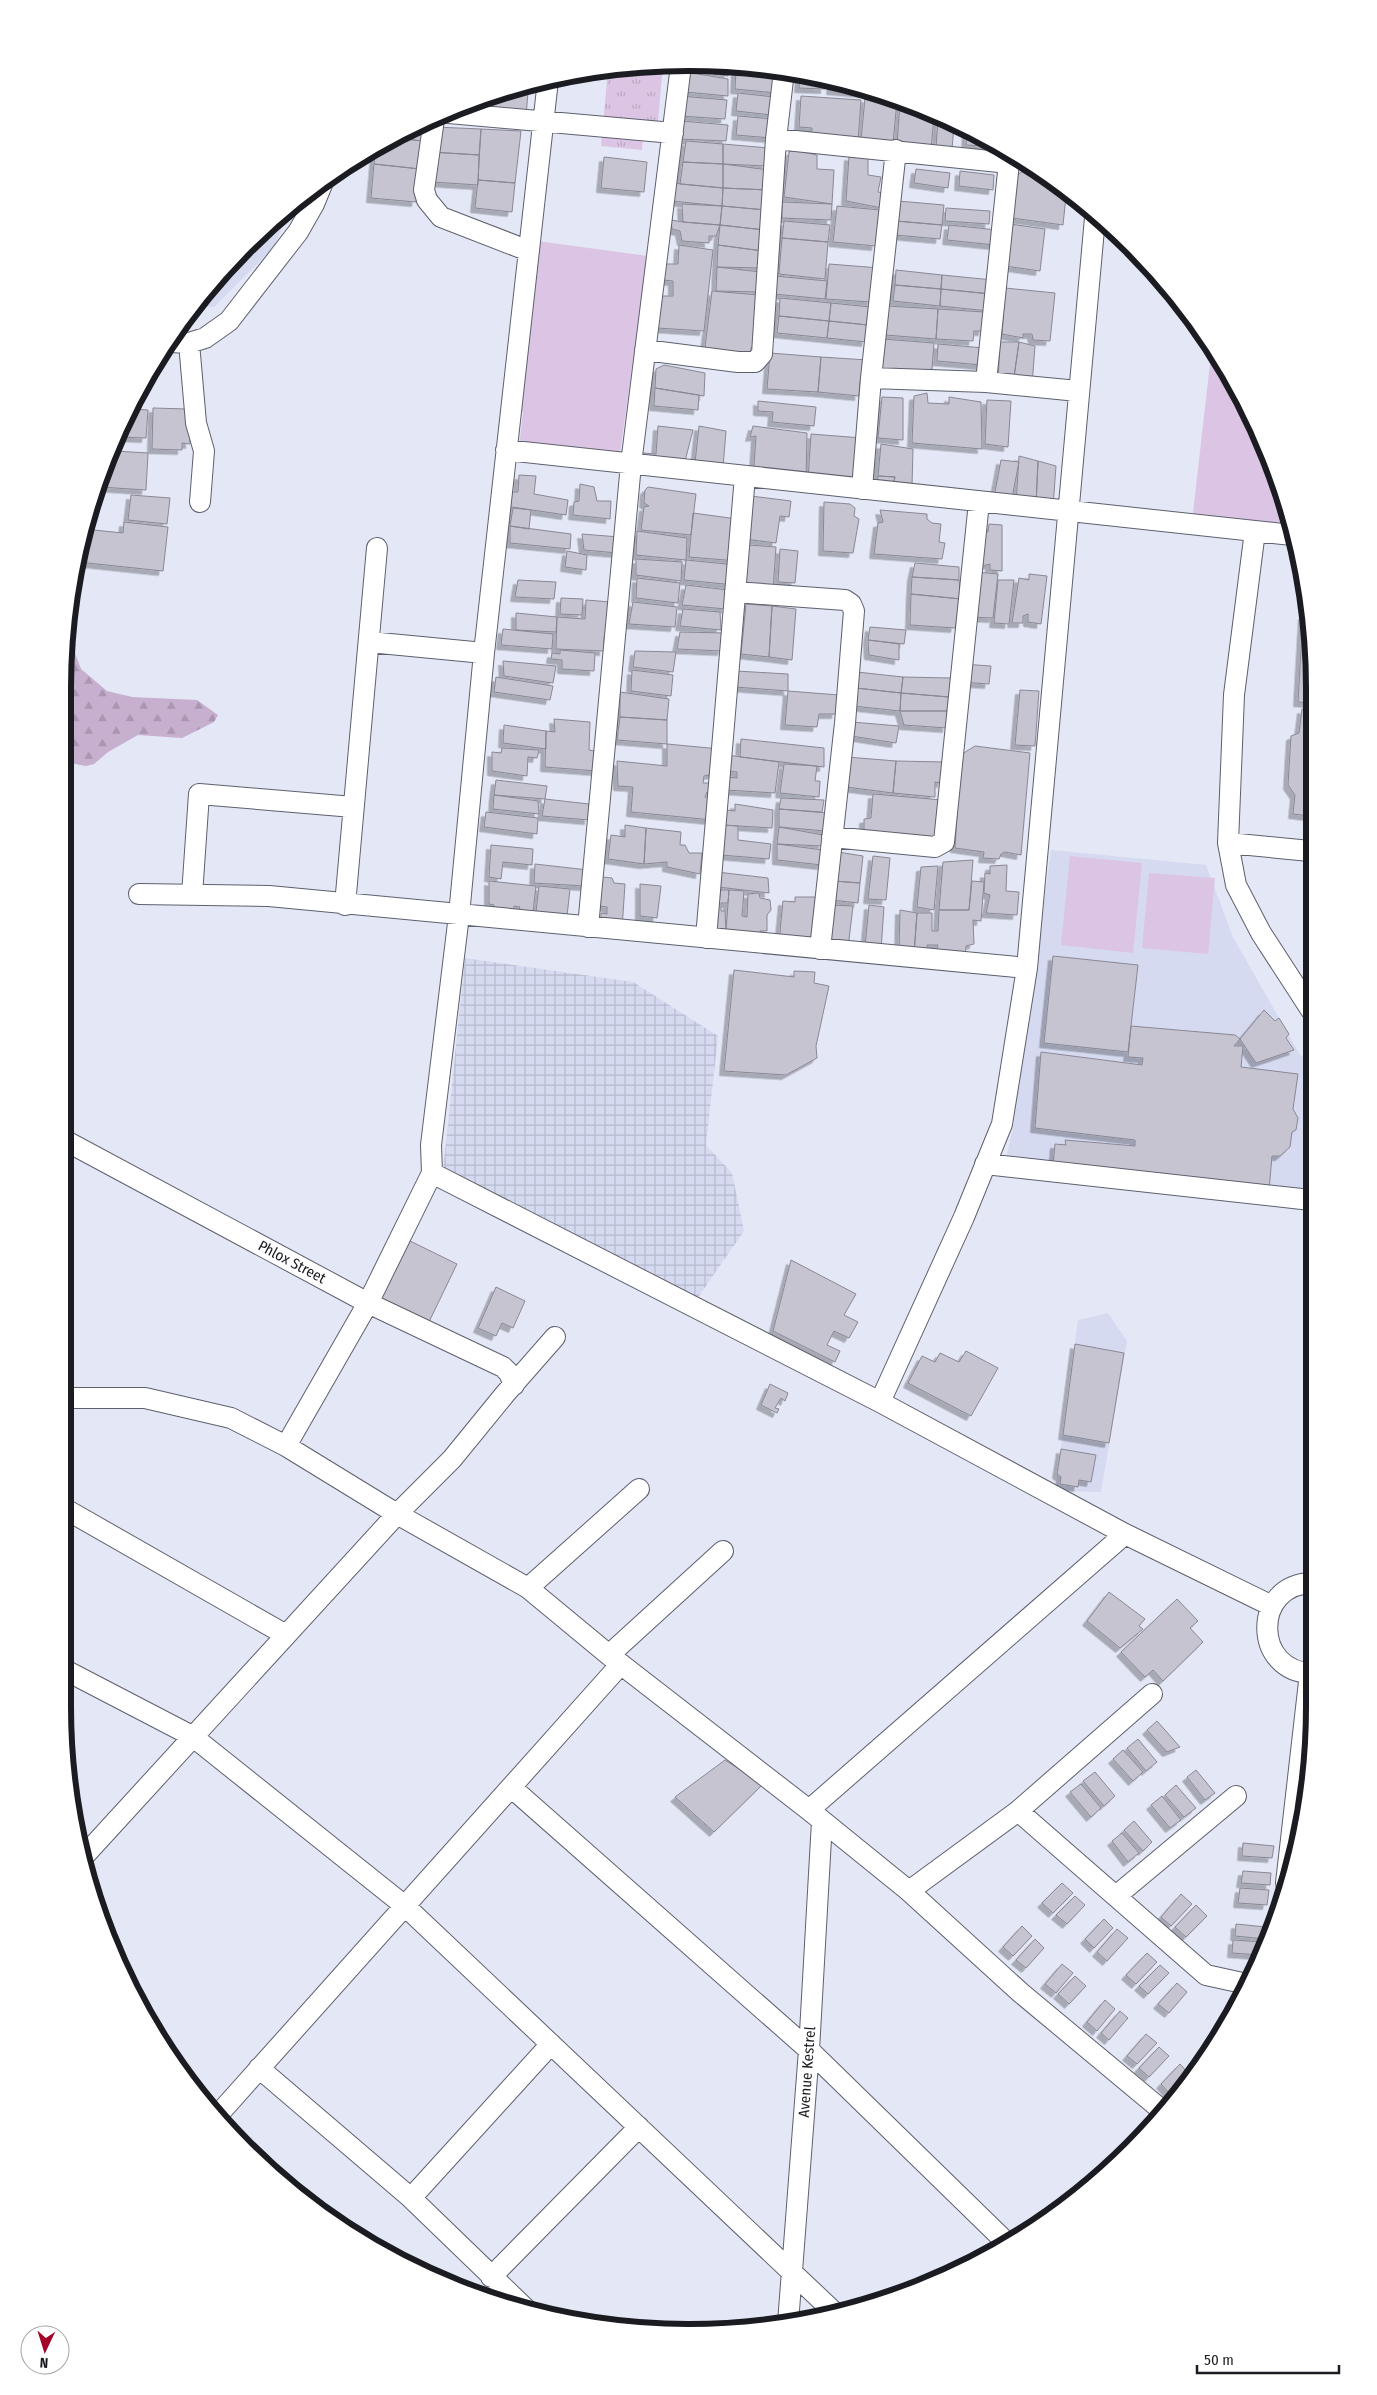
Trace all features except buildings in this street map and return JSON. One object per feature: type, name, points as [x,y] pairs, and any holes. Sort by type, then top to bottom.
[{"type":"street","points":[[588,927],[631,464],[680,71]]},
{"type":"street","points":[[646,350],[738,362],[755,362],[762,354],[776,139],[783,79]]},
{"type":"street","points":[[286,1446],[368,1303],[432,1173],[431,1145],[459,915],[484,654],[547,88]]},
{"type":"street","points":[[462,114],[673,133]]},
{"type":"street","points":[[433,127],[424,190],[428,200],[441,217],[529,251]]},
{"type":"street","points":[[776,139],[1003,158]]},
{"type":"street","points":[[862,489],[871,378],[896,150]]},
{"type":"street","points":[[986,382],[1009,161]]},
{"type":"street","points":[[200,502],[204,451],[196,423],[180,343],[205,338],[229,321],[298,232],[317,196]]},
{"type":"street","points":[[880,1402],[964,1217],[1002,1124],[1027,968],[1094,223]]},
{"type":"street","points":[[871,378],[986,382],[1078,391]]},
{"type":"street","points":[[506,450],[1286,534]]},
{"type":"street","points":[[706,938],[745,476]]},
{"type":"street","points":[[832,838],[935,847],[944,842],[979,502]]},
{"type":"street","points":[[1255,531],[1234,694],[1228,843],[1236,885],[1261,933],[1306,1002]]},
{"type":"street","points":[[345,905],[377,548]]},
{"type":"street","points":[[735,592],[845,600],[854,611],[820,949]]},
{"type":"street","points":[[369,642],[484,654]]},
{"type":"street","points":[[192,895],[199,794],[353,807]]},
{"type":"street","points":[[1228,843],[1306,851]]},
{"type":"street","points":[[139,894],[269,896],[345,905],[1027,968]]},
{"type":"street","name":"Phlox Street","points":[[71,1144],[368,1303],[503,1368],[509,1373],[514,1385]]},
{"type":"street","points":[[985,1164],[1306,1199]]},
{"type":"street","points":[[432,1173],[880,1402],[1125,1534],[1272,1606]]},
{"type":"street","points":[[89,1851],[397,1514],[452,1459],[555,1337]]},
{"type":"street","points":[[71,1398],[145,1398],[231,1418],[286,1446],[397,1514],[528,1588],[615,1660],[816,1815],[909,1891],[1021,1993],[1158,2107]]},
{"type":"street","points":[[528,1588],[639,1489]]},
{"type":"street","points":[[71,1512],[286,1636]]},
{"type":"street","points":[[816,1815],[1125,1534]]},
{"type":"street","points":[[221,2110],[512,1788],[615,1660],[723,1551]]},
{"type":"street","points":[[1306,1584],[1292,1587],[1280,1595],[1272,1606],[1267,1620],[1266,1635],[1272,1650],[1282,1662],[1295,1670],[1306,1672]]},
{"type":"street","points":[[71,1673],[192,1736],[405,1906],[829,2307]]},
{"type":"street","points":[[909,1891],[1018,1811],[1152,1694]]},
{"type":"street","points":[[1292,1837],[1305,1732]]},
{"type":"street","points":[[512,1788],[809,2050],[1002,2238]]},
{"type":"street","points":[[1116,1896],[1236,1796]]},
{"type":"street","points":[[1018,1811],[1206,1975],[1241,1983]]},
{"type":"street","name":"Avenue Kestrel","points":[[789,2315],[809,2050],[816,1815]]},
{"type":"street","points":[[411,2198],[551,2044]]},
{"type":"street","points":[[259,2068],[411,2198],[514,2298]]},
{"type":"street","points":[[491,2277],[639,2127]]},
{"type":"shaded area","points":[[283,223],[275,246],[214,307],[204,307],[252,252]]},
{"type":"shaded area","points":[[1051,850],[1206,865],[1233,937],[1300,1055],[1306,1057],[1306,1206],[1003,1172],[1014,1123]]},
{"type":"shaded area","points":[[465,958],[633,982],[718,1036],[706,1145],[732,1173],[744,1231],[697,1299],[443,1171]]},
{"type":"shaded area","points":[[1108,1313],[1127,1341],[1101,1492],[1055,1491],[1078,1320]]},
{"type":"green space","points":[[662,72],[657,133],[643,131],[642,150],[601,146],[607,77]]},
{"type":"green space","points":[[537,241],[648,256],[619,460],[519,448],[523,412],[515,410]]},
{"type":"green space","points":[[1210,360],[1242,415],[1259,452],[1286,532],[1192,522]]},
{"type":"green space","points":[[73,648],[81,669],[107,691],[132,697],[197,700],[218,715],[214,722],[182,738],[138,735],[108,752],[94,764],[86,766],[71,763]]},
{"type":"green space","points":[[1070,856],[1142,863],[1133,953],[1061,945]]},
{"type":"green space","points":[[1149,873],[1215,878],[1208,954],[1142,948]]}]
